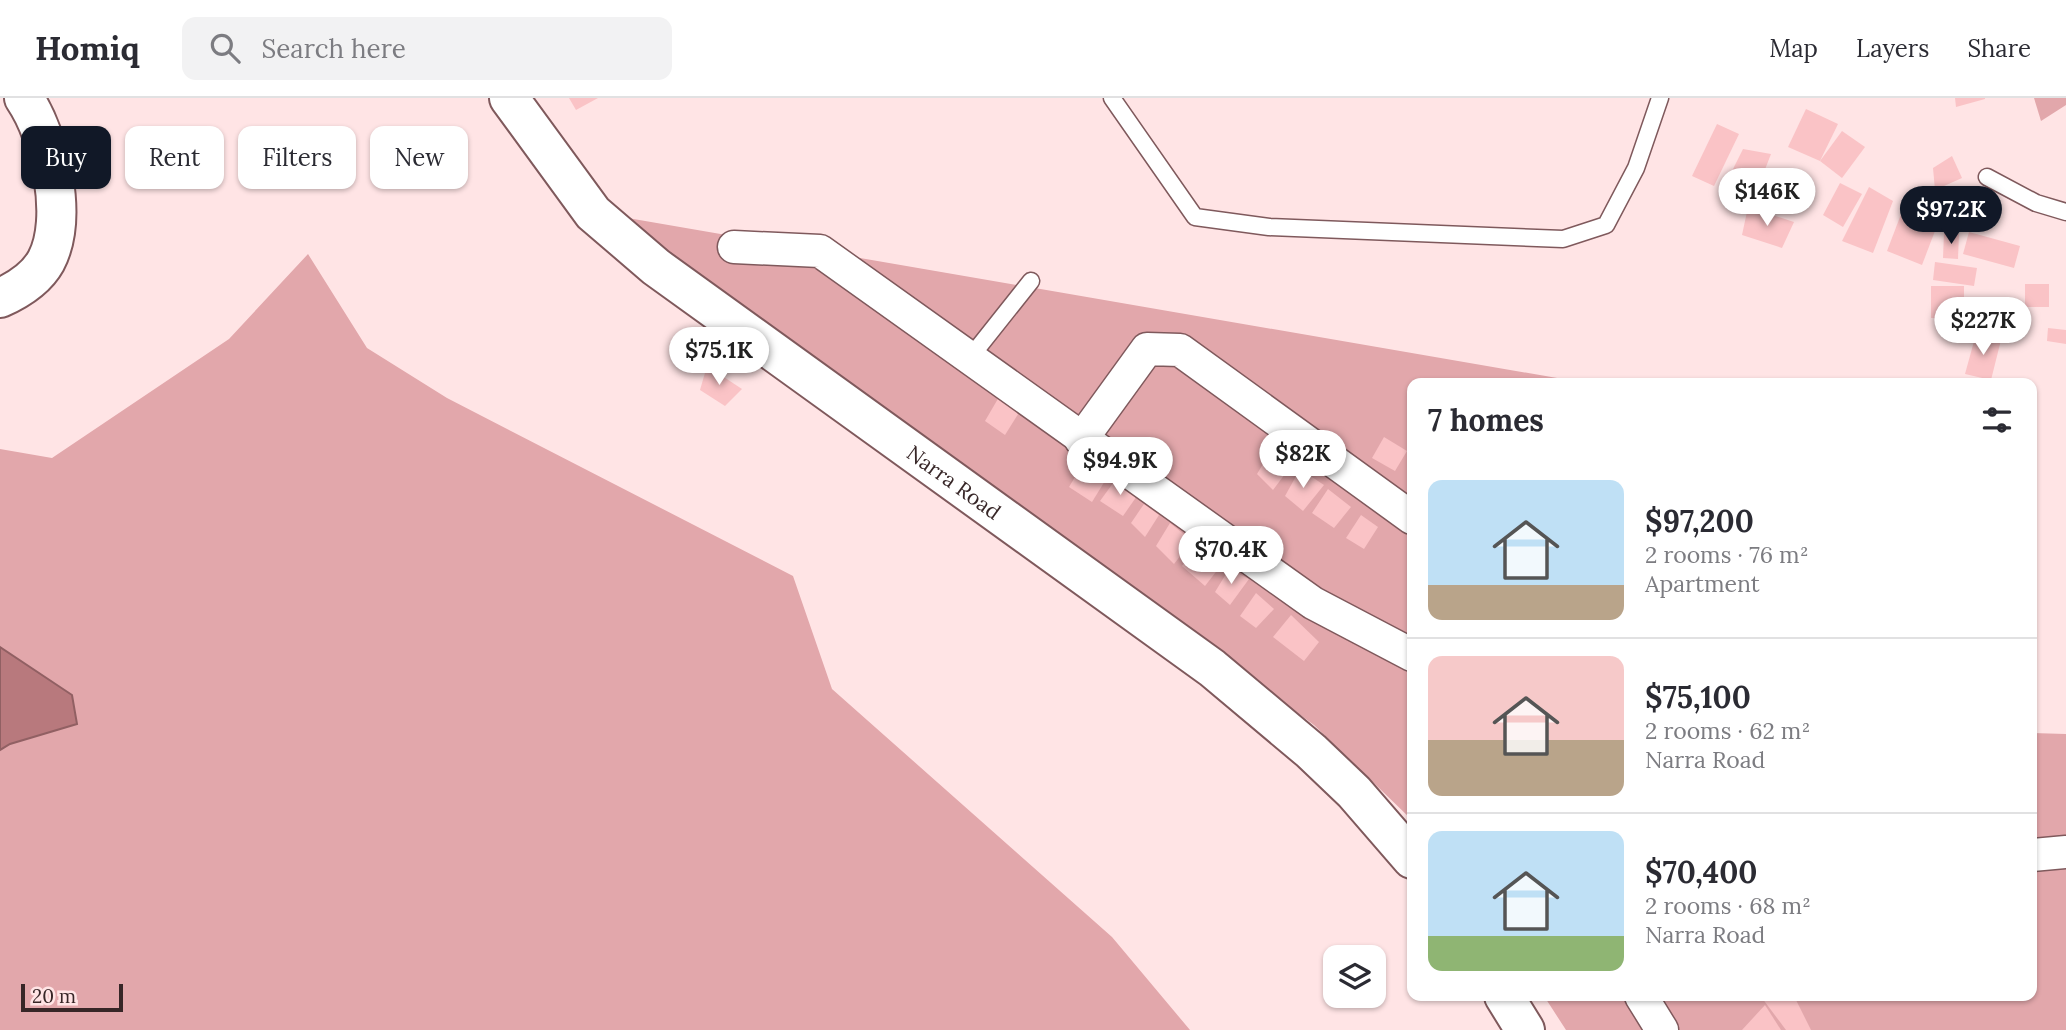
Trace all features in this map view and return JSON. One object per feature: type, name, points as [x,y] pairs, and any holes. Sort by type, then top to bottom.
[{"type":"street","points":[[0,298],[24,286],[46,261],[53,234],[54,167],[24,98]]},
{"type":"street","name":"Narra Road","points":[[509,98],[593,213],[656,267],[1212,668],[1311,751],[1354,792],[1407,853]]},
{"type":"street","points":[[734,247],[820,251],[1081,440],[1313,603],[1407,652]]},
{"type":"street","points":[[1081,440],[1147,349],[1180,350],[1407,514]]},
{"type":"street","points":[[2037,855],[2066,852]]},
{"type":"street","points":[[1507,1001],[1525,1030]]},
{"type":"street","points":[[1644,1001],[1662,1030]]},
{"type":"lane","points":[[1112,98],[1195,217],[1269,227],[1563,239],[1606,225],[1636,168],[1660,98]]},
{"type":"lane","points":[[1987,177],[2036,202],[2066,212]]},
{"type":"lane","points":[[969,359],[1031,281]]},
{"type":"shaded area","points":[[2034,98],[2066,98],[2066,105],[2041,121]]},
{"type":"shaded area","points":[[622,217],[1557,378],[1407,378],[1407,815],[1314,725]]},
{"type":"shaded area","points":[[308,254],[367,348],[447,398],[793,576],[832,689],[1112,937],[1190,1030],[0,1030],[0,449],[52,458],[229,339]]},
{"type":"shaded area","points":[[0,647],[72,695],[77,724],[10,744],[0,750]]},
{"type":"shaded area","points":[[2037,733],[2066,734],[2066,1030],[1566,1030],[1547,1001],[2037,1001]]},
{"type":"building","points":[[569,98],[598,98],[576,110]]},
{"type":"building","points":[[1955,98],[1985,98],[1985,99],[1956,107]]},
{"type":"building","points":[[1806,109],[1838,124],[1820,161],[1788,147]]},
{"type":"building","points":[[1717,124],[1739,134],[1714,186],[1692,176]]},
{"type":"building","points":[[1842,131],[1865,147],[1842,178],[1820,161]]},
{"type":"building","points":[[1743,149],[1771,154],[1757,190],[1731,173]]},
{"type":"building","points":[[1952,156],[1962,178],[1935,190],[1933,168]]},
{"type":"building","points":[[1840,183],[1862,194],[1843,227],[1823,215]]},
{"type":"building","points":[[1869,187],[1893,201],[1873,253],[1842,241]]},
{"type":"building","points":[[1748,207],[1794,222],[1782,248],[1742,235]]},
{"type":"building","points":[[1903,209],[1938,223],[1922,265],[1887,251]]},
{"type":"building","points":[[1969,232],[2020,246],[2014,268],[1963,254]]},
{"type":"building","points":[[1944,233],[1959,234],[1958,259],[1943,258]]},
{"type":"building","points":[[1935,262],[1977,268],[1974,286],[1933,280]]},
{"type":"building","points":[[2025,284],[2049,284],[2049,307],[2025,307]]},
{"type":"building","points":[[1931,286],[1964,286],[1964,318],[1931,318]]},
{"type":"building","points":[[2048,328],[2066,330],[2066,344],[2047,341]]},
{"type":"building","points":[[1976,334],[2001,340],[1992,378],[1965,374]]},
{"type":"building","points":[[707,366],[742,389],[725,406],[700,390]]},
{"type":"building","points":[[999,397],[1020,411],[1005,435],[985,421]]},
{"type":"building","points":[[1384,437],[1407,451],[1395,471],[1372,458]]},
{"type":"building","points":[[1272,449],[1294,462],[1273,490],[1257,474]]},
{"type":"building","points":[[1084,462],[1108,476],[1092,502],[1069,487]]},
{"type":"building","points":[[1300,469],[1324,485],[1303,511],[1285,496]]},
{"type":"building","points":[[1116,479],[1139,493],[1123,516],[1100,501]]},
{"type":"building","points":[[1328,489],[1351,507],[1334,528],[1312,513]]},
{"type":"building","points":[[1144,504],[1159,515],[1145,537],[1131,523]]},
{"type":"building","points":[[1361,515],[1378,527],[1364,549],[1346,538]]},
{"type":"building","points":[[1170,523],[1192,541],[1174,564],[1156,546]]},
{"type":"building","points":[[1197,546],[1222,564],[1205,586],[1182,566]]},
{"type":"building","points":[[1229,569],[1249,579],[1230,605],[1215,592]]},
{"type":"building","points":[[1256,593],[1274,609],[1256,628],[1240,616]]},
{"type":"building","points":[[1291,615],[1319,642],[1304,661],[1273,637]]},
{"type":"building","points":[[1764,1001],[1796,1001],[1811,1030],[1786,1030]]},
{"type":"building","points":[[1765,1005],[1781,1030],[1742,1030]]}]
